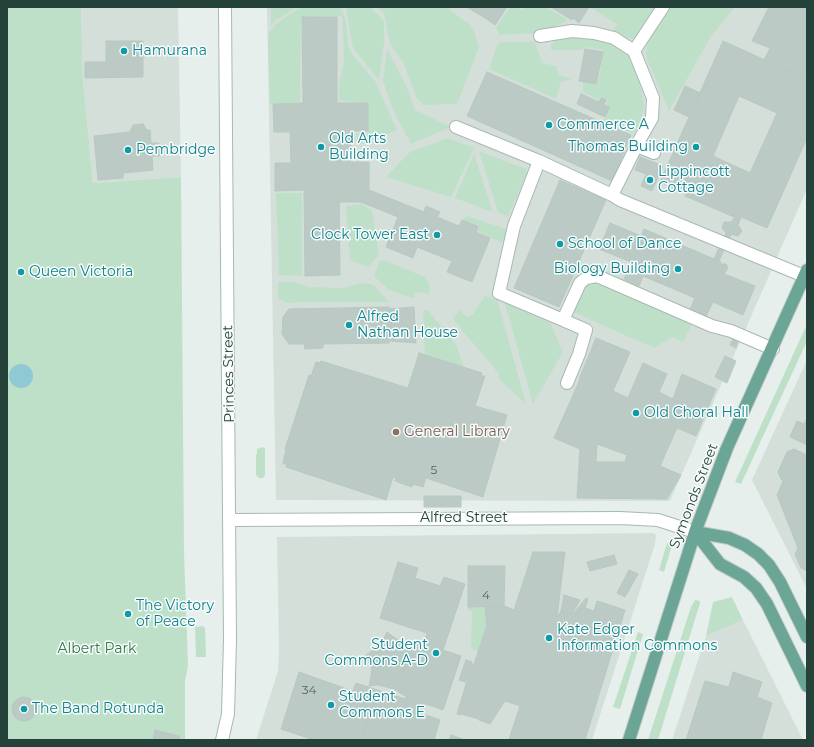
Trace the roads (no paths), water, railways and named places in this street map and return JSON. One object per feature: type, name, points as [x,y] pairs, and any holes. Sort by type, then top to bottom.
[{"type":"main road","name":"Symonds Street","points":[[629,740],[695,532],[727,448],[806,273]]},
{"type":"main road","points":[[695,532],[729,538],[746,545],[758,554],[769,565],[780,582],[807,637]]},
{"type":"main road","points":[[695,532],[720,564],[744,577],[756,588],[767,604],[807,686]]},
{"type":"street","name":"Princes Street","points":[[222,740],[228,714],[230,678],[230,520],[224,7]]},
{"type":"street","points":[[634,52],[663,7]]},
{"type":"street","points":[[540,36],[572,31],[594,33],[614,38],[634,52],[653,98],[652,118],[612,195]]},
{"type":"street","points":[[456,127],[539,161],[620,200],[806,273]]},
{"type":"street","points":[[637,146],[654,153]]},
{"type":"street","points":[[539,161],[514,226],[499,293],[586,330],[568,383]]},
{"type":"street","points":[[563,320],[580,283],[586,278],[597,276],[712,326],[731,331],[773,349]]},
{"type":"street","name":"Alfred Street","points":[[230,520],[632,518],[658,520],[695,532]]},
{"type":"water","points":[[21,364],[30,367],[33,376],[30,385],[21,388],[12,385],[9,376],[12,367]]},
{"type":"place","name":"Hamurana","points":[[124,51]]},
{"type":"place","name":"Commerce A","points":[[549,125]]},
{"type":"place","name":"Old Arts Building","points":[[321,147]]},
{"type":"place","name":"Thomas Building","points":[[696,147]]},
{"type":"place","name":"Pembridge","points":[[128,150]]},
{"type":"place","name":"Lippincott Cottage","points":[[650,180]]},
{"type":"place","name":"Clock Tower East","points":[[437,235]]},
{"type":"place","name":"School of Dance","points":[[560,244]]},
{"type":"place","name":"Biology Building","points":[[678,269]]},
{"type":"place","name":"Queen Victoria","points":[[21,272]]},
{"type":"place","name":"Alfred Nathan House","points":[[349,325]]},
{"type":"place","name":"Old Choral Hall","points":[[636,413]]},
{"type":"place","name":"General Library","points":[[396,432]]},
{"type":"place","name":"The Victory of Peace","points":[[128,614]]},
{"type":"place","name":"Kate Edger Information Commons","points":[[549,638]]},
{"type":"place","name":"Student Commons A-D","points":[[436,653]]},
{"type":"place","name":"Student Commons E","points":[[331,705]]},
{"type":"place","name":"The Band Rotunda","points":[[24,709]]},
{"type":"park label","name":"Albert Park","points":[[97,649]]}]
